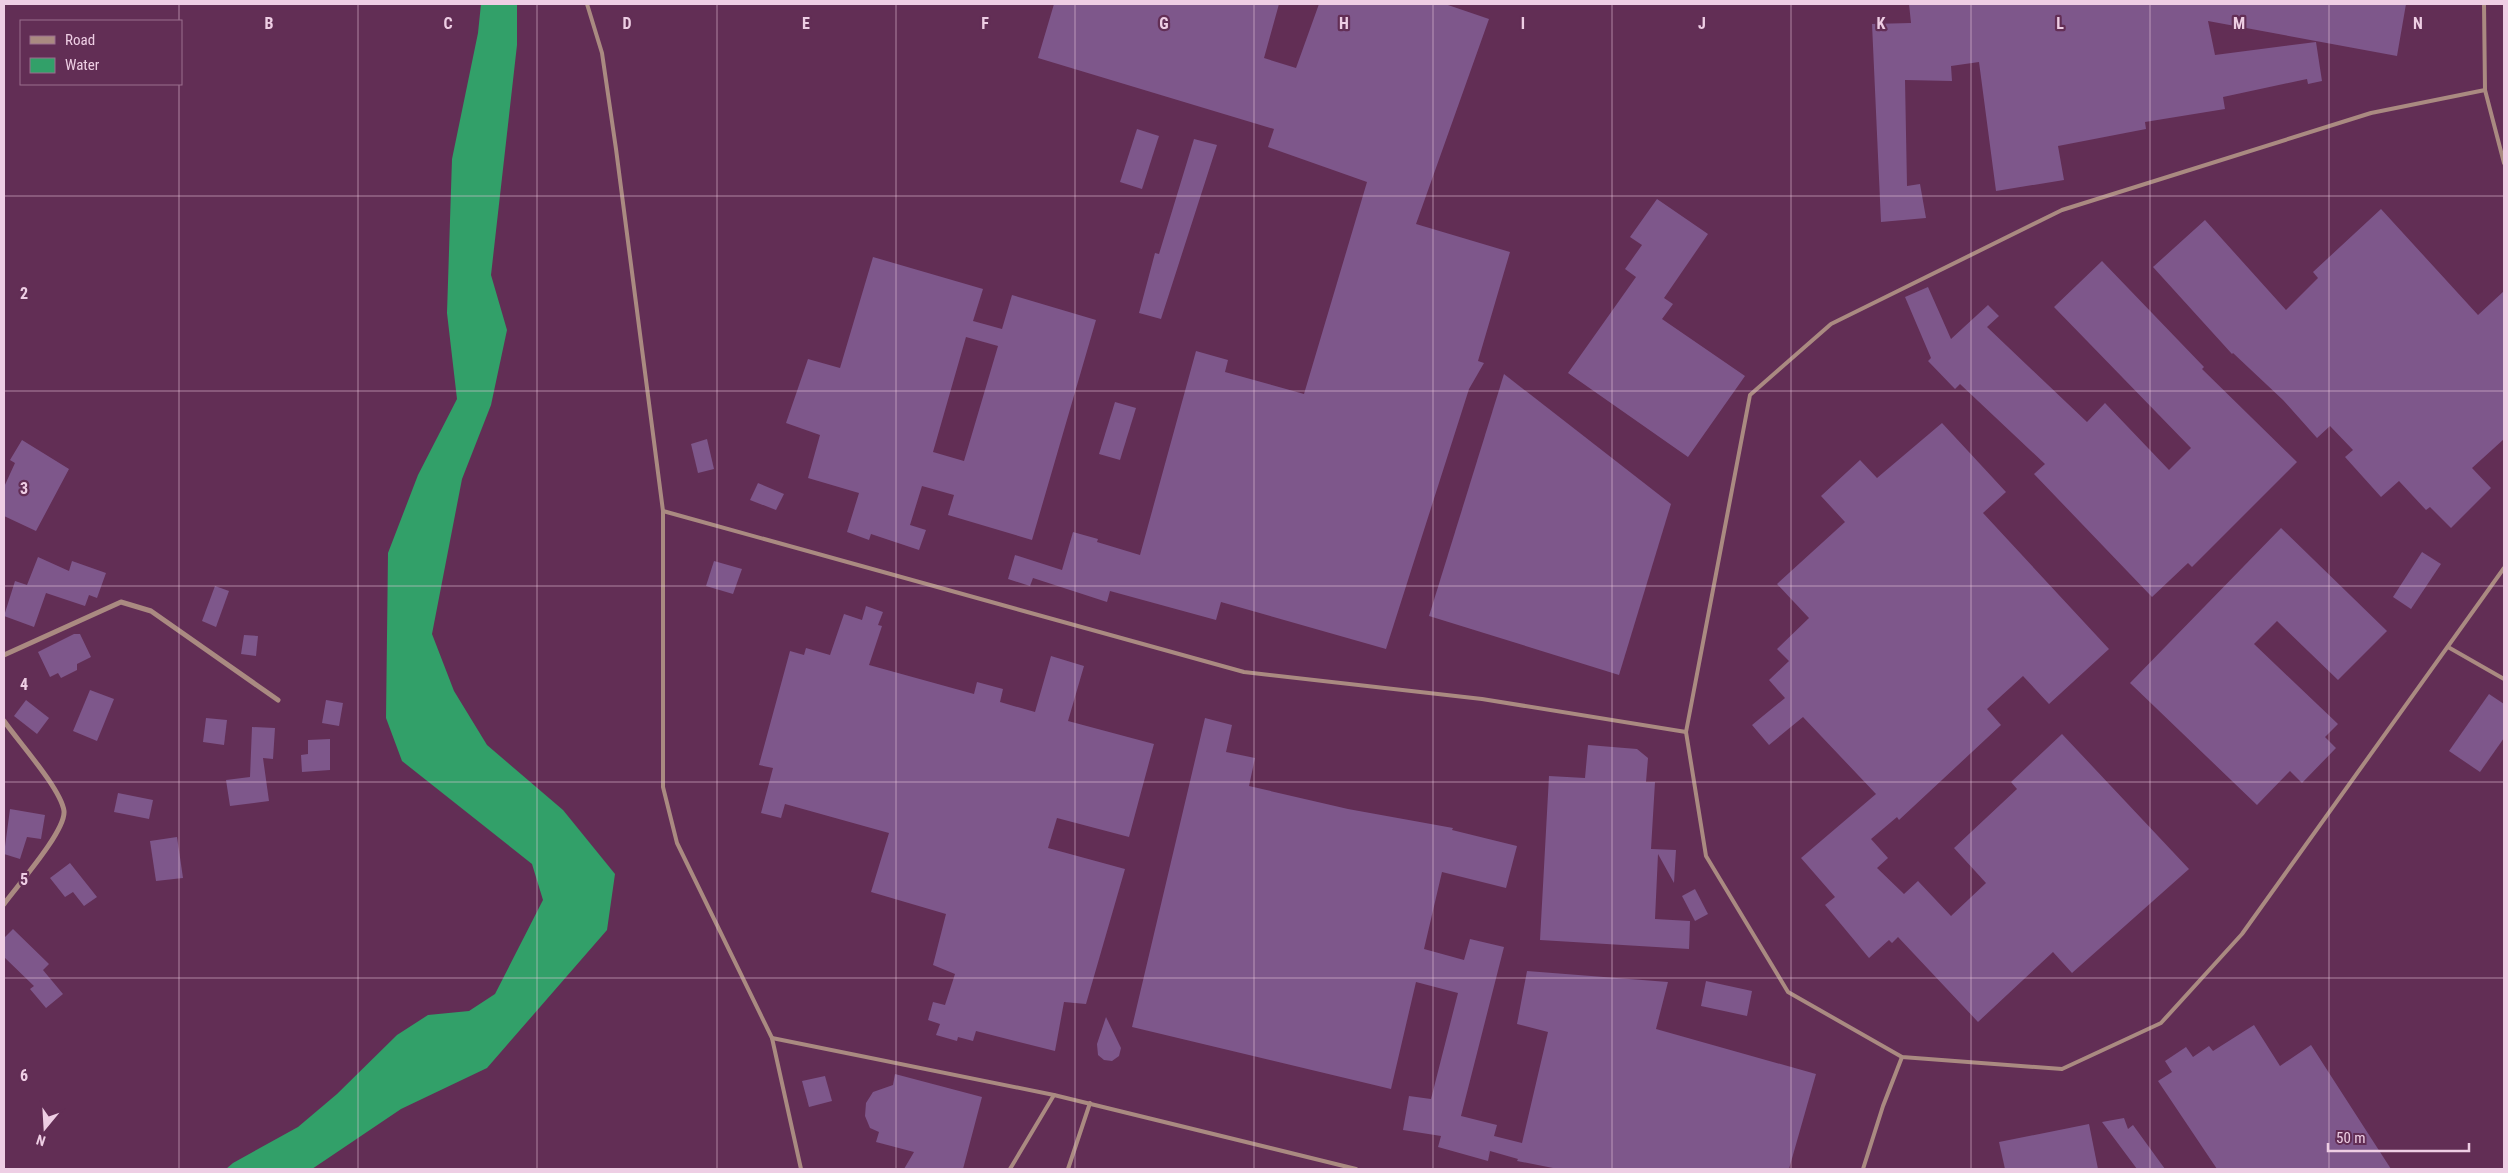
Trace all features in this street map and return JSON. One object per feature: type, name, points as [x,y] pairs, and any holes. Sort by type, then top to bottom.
[{"type":"street","points":[[4,655],[120,602],[151,611],[278,700]]},
{"type":"street","points":[[4,721],[58,793],[64,812],[59,830],[4,904]]},
{"type":"lane","points":[[588,4],[602,53],[663,511],[663,787],[677,843],[772,1038],[801,1169]]},
{"type":"lane","points":[[2484,4],[2486,90],[2504,163]]},
{"type":"lane","points":[[2486,90],[2371,113],[2062,210],[1831,324],[1750,395],[1686,732],[1706,856],[1788,992],[1902,1057],[2062,1069],[2161,1024],[2242,934],[2504,568]]},
{"type":"lane","points":[[663,511],[1244,672],[1482,699],[1686,732]]},
{"type":"lane","points":[[2448,647],[2504,678]]},
{"type":"lane","points":[[772,1038],[1090,1103],[1356,1169]]},
{"type":"lane","points":[[1863,1169],[1883,1106],[1902,1057]]},
{"type":"lane","points":[[1010,1169],[1054,1095]]},
{"type":"lane","points":[[1068,1169],[1090,1103]]},
{"type":"water","points":[[481,4],[517,4],[517,45],[491,275],[507,330],[491,405],[462,479],[432,634],[454,691],[487,745],[563,810],[615,874],[607,930],[487,1068],[401,1109],[312,1169],[226,1169],[233,1163],[298,1127],[337,1094],[397,1035],[428,1015],[469,1011],[495,994],[543,900],[532,864],[402,761],[386,718],[388,553],[418,475],[457,399],[447,313],[452,159],[478,33]]},
{"type":"building","points":[[1054,4],[1279,4],[1264,58],[1296,68],[1319,4],[1445,4],[1489,19],[1416,224],[1510,252],[1478,361],[1484,363],[1469,389],[1386,649],[1221,602],[1216,620],[1110,591],[1107,602],[1033,578],[1030,586],[1008,579],[1015,555],[1062,570],[1073,532],[1098,539],[1097,542],[1140,555],[1196,351],[1228,360],[1225,372],[1304,394],[1367,182],[1268,147],[1274,129],[1038,58]]},
{"type":"building","points":[[1909,4],[2406,4],[2397,56],[2208,21],[2215,55],[2316,42],[2322,81],[2308,84],[2307,79],[2223,97],[2225,109],[2145,122],[2146,129],[2058,146],[2064,180],[1996,191],[1979,62],[1951,66],[1952,81],[1905,80],[1907,186],[1920,184],[1926,218],[1881,222],[1872,24],[1911,23]]},
{"type":"building","points":[[1137,129],[1159,136],[1142,189],[1120,182]]},
{"type":"building","points":[[1194,139],[1217,145],[1161,319],[1139,313],[1155,253],[1159,254]]},
{"type":"building","points":[[1657,199],[1708,234],[1664,298],[1673,304],[1662,319],[1745,376],[1688,457],[1568,373],[1636,277],[1625,269],[1642,245],[1630,237]]},
{"type":"building","points":[[2381,209],[2478,315],[2504,291],[2504,439],[2472,468],[2491,488],[2451,528],[2430,507],[2426,510],[2399,481],[2381,497],[2345,457],[2353,450],[2330,426],[2317,438],[2283,400],[2232,354],[2153,267],[2205,220],[2286,310],[2318,278],[2313,272]]},
{"type":"building","points":[[873,257],[983,289],[973,321],[1002,329],[1012,295],[1096,320],[1032,540],[948,515],[954,495],[922,486],[910,525],[926,530],[919,550],[871,534],[869,540],[847,532],[859,493],[808,478],[820,435],[786,423],[808,359],[840,368]],"holes":[[[966,337],[998,346],[964,461],[933,452]]]},
{"type":"building","points":[[2102,261],[2204,367],[2202,369],[2297,462],[2192,567],[2188,563],[2152,597],[2034,474],[2045,464],[1960,384],[1955,389],[1928,361],[1931,358],[1905,297],[1928,287],[1951,339],[1988,305],[1999,316],[1987,327],[2087,422],[2105,403],[2169,470],[2191,448],[2054,307]]},
{"type":"building","points":[[1504,374],[1671,504],[1619,675],[1429,616]]},
{"type":"building","points":[[1115,402],[1136,408],[1120,460],[1099,454]]},
{"type":"building","points":[[1942,423],[2006,492],[1983,513],[2109,649],[2049,704],[2023,676],[1987,709],[2001,725],[1899,820],[1897,817],[1871,839],[1888,858],[1877,868],[1904,894],[1918,881],[1951,916],[1986,883],[1954,848],[2017,789],[2011,782],[2062,734],[2189,869],[2072,973],[2053,952],[1978,1022],[1898,937],[1892,943],[1889,940],[1869,958],[1825,905],[1835,897],[1801,858],[1876,794],[1803,717],[1769,745],[1752,725],[1785,698],[1769,680],[1789,661],[1777,649],[1809,618],[1777,584],[1845,522],[1821,496],[1860,460],[1877,478]]},
{"type":"building","points":[[707,439],[714,469],[698,473],[691,444]]},
{"type":"building","points":[[22,440],[69,469],[36,531],[4,516],[4,487],[15,463],[10,460]]},
{"type":"building","points":[[758,483],[784,494],[776,510],[750,500]]},
{"type":"building","points":[[2281,528],[2387,631],[2338,680],[2277,621],[2254,644],[2338,724],[2325,737],[2336,748],[2302,783],[2290,771],[2257,805],[2130,683]]},
{"type":"building","points":[[2422,552],[2441,564],[2411,609],[2393,597]]},
{"type":"building","points":[[38,557],[69,571],[72,561],[106,573],[97,598],[89,595],[85,606],[46,593],[34,627],[4,616],[15,581],[27,585]]},
{"type":"building","points":[[714,561],[742,569],[733,594],[706,586]]},
{"type":"building","points":[[215,586],[229,591],[216,627],[202,621]]},
{"type":"building","points":[[866,606],[883,612],[878,625],[882,626],[869,665],[974,694],[977,682],[1003,689],[1000,702],[1035,712],[1051,656],[1084,666],[1068,721],[1154,744],[1129,837],[1057,818],[1048,848],[1125,869],[1086,1004],[1064,1002],[1055,1051],[976,1031],[973,1041],[958,1037],[957,1041],[936,1035],[940,1024],[928,1020],[933,1002],[945,1005],[955,974],[933,965],[946,914],[871,892],[889,833],[785,804],[781,818],[761,813],[773,768],[759,765],[790,651],[804,655],[806,648],[830,655],[844,614],[862,620]]},
{"type":"building","points":[[74,634],[80,634],[91,657],[77,664],[77,670],[61,678],[58,673],[50,677],[38,652]]},
{"type":"building","points":[[244,635],[258,636],[256,656],[241,654]]},
{"type":"building","points":[[90,690],[114,699],[97,741],[73,731]]},
{"type":"building","points":[[2489,694],[2504,704],[2504,738],[2480,772],[2449,751]]},
{"type":"building","points":[[26,700],[49,718],[37,734],[14,716]]},
{"type":"building","points":[[326,700],[343,703],[339,726],[322,723]]},
{"type":"building","points":[[206,718],[227,720],[224,745],[203,742]]},
{"type":"building","points":[[1205,718],[1232,725],[1226,752],[1255,758],[1249,786],[1348,809],[1453,828],[1452,830],[1517,846],[1506,888],[1442,872],[1424,949],[1464,960],[1470,939],[1504,947],[1461,1116],[1497,1125],[1494,1136],[1522,1143],[1548,1032],[1517,1024],[1527,971],[1668,982],[1656,1029],[1816,1074],[1789,1169],[1558,1169],[1517,1161],[1518,1159],[1490,1151],[1488,1161],[1438,1147],[1441,1136],[1403,1130],[1409,1096],[1431,1099],[1458,993],[1416,982],[1391,1089],[1132,1027]]},
{"type":"building","points":[[252,727],[275,728],[273,759],[263,758],[269,801],[230,806],[226,780],[250,777]]},
{"type":"building","points":[[330,739],[330,770],[302,772],[301,755],[308,754],[308,740]]},
{"type":"building","points":[[1588,745],[1637,749],[1648,758],[1646,782],[1655,782],[1651,849],[1676,850],[1674,883],[1658,854],[1655,919],[1690,921],[1689,949],[1540,940],[1549,776],[1585,778]]},
{"type":"building","points":[[118,793],[153,800],[149,819],[114,812]]},
{"type":"building","points":[[10,809],[45,815],[41,839],[27,837],[20,859],[4,854]]},
{"type":"building","points":[[177,837],[183,878],[156,881],[150,841]]},
{"type":"building","points":[[70,863],[97,897],[84,906],[73,892],[65,897],[50,878]]},
{"type":"building","points":[[1695,889],[1708,914],[1695,921],[1682,896]]},
{"type":"building","points":[[13,929],[49,964],[43,970],[63,994],[46,1008],[30,989],[34,986],[4,957],[4,938]]},
{"type":"building","points":[[1706,981],[1752,991],[1747,1016],[1701,1006]]},
{"type":"building","points":[[1106,1017],[1121,1048],[1119,1056],[1112,1061],[1104,1060],[1098,1055],[1097,1044]]},
{"type":"building","points":[[2254,1025],[2280,1066],[2311,1045],[2391,1169],[2217,1169],[2158,1081],[2172,1072],[2165,1061],[2186,1047],[2193,1057],[2209,1046],[2213,1051]]},
{"type":"building","points":[[895,1074],[982,1097],[963,1169],[904,1169],[914,1152],[876,1142],[879,1132],[870,1128],[865,1116],[866,1103],[873,1092],[893,1085]]},
{"type":"building","points":[[825,1076],[832,1101],[809,1107],[802,1081]]},
{"type":"building","points":[[2124,1118],[2128,1129],[2133,1125],[2165,1169],[2137,1169],[2102,1122]]},
{"type":"building","points":[[2089,1124],[2098,1169],[2005,1169],[1999,1142]]}]
